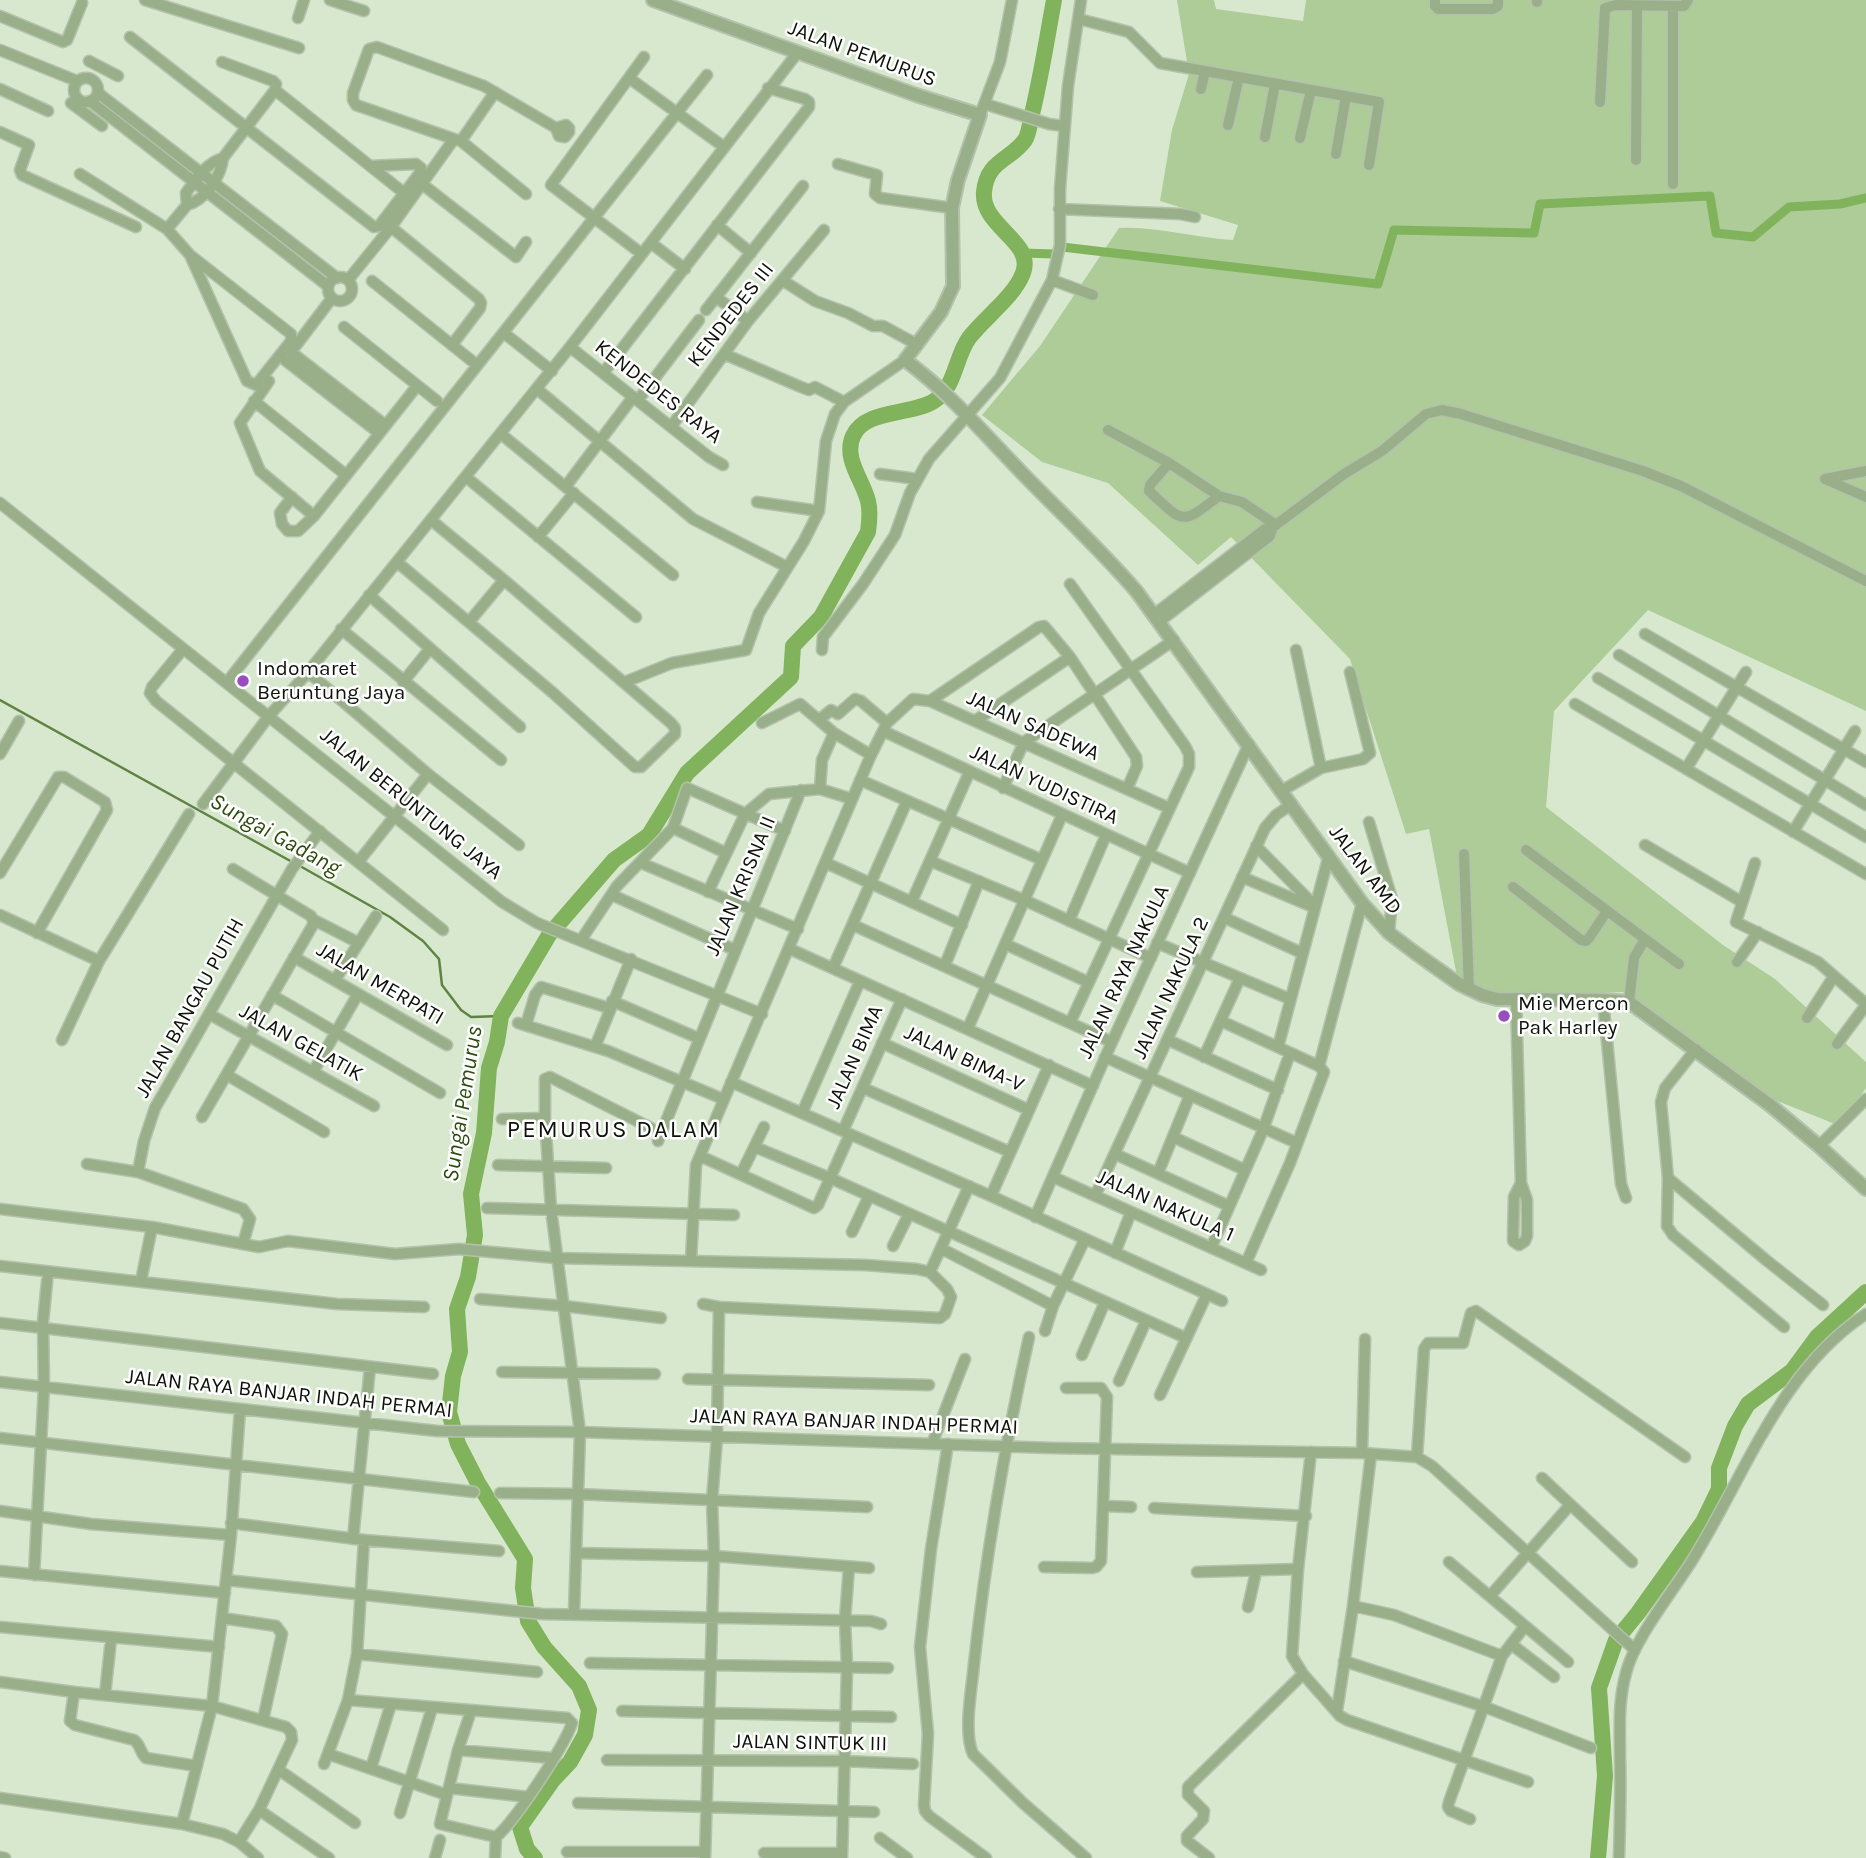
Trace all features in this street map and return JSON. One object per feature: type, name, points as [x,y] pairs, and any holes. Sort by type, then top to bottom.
[{"type":"street","points":[[145,0],[299,48]]},
{"type":"street","points":[[298,18],[304,0]]},
{"type":"street","points":[[330,0],[364,10]]},
{"type":"street","name":"JALAN PEMURUS","points":[[653,0],[798,52],[982,110]]},
{"type":"street","points":[[625,682],[672,663],[746,650],[758,613],[788,567],[819,511],[827,433],[835,414],[844,402],[905,360],[942,312],[953,286],[951,208],[958,180],[1000,62],[1012,0]]},
{"type":"street","points":[[822,650],[822,641],[827,631],[869,576],[895,535],[917,479],[929,459],[1004,372],[1052,280],[1058,251],[1064,126],[1082,0]]},
{"type":"street","points":[[1435,0],[1438,9],[1465,4],[1493,9],[1498,6],[1498,0]]},
{"type":"street","points":[[1600,102],[1605,8],[1616,3],[1684,6],[1688,0]]},
{"type":"street","points":[[0,16],[63,42],[67,40],[74,24],[79,1]]},
{"type":"street","points":[[1636,160],[1637,6]]},
{"type":"street","points":[[1673,6],[1674,184]]},
{"type":"street","points":[[1079,19],[1129,33],[1160,63],[1379,102],[1369,165]]},
{"type":"street","points":[[130,37],[372,226],[377,227],[421,172],[420,166],[370,166]]},
{"type":"street","points":[[526,194],[457,140],[356,104],[353,93],[369,49],[377,47],[472,81],[556,128]]},
{"type":"street","points":[[0,50],[78,81],[94,84],[201,173],[352,286],[349,297],[343,301],[332,298]]},
{"type":"street","points":[[203,804],[269,716],[308,672],[552,371],[798,52]]},
{"type":"street","points":[[642,254],[552,183],[644,57]]},
{"type":"street","points":[[222,62],[273,81],[276,89],[404,193]]},
{"type":"street","points":[[81,104],[94,84],[113,74],[93,63],[91,68],[94,84]]},
{"type":"street","points":[[1201,89],[1205,71]]},
{"type":"street","points":[[227,682],[708,75]]},
{"type":"street","points":[[1228,125],[1238,77]]},
{"type":"street","points":[[629,78],[724,147]]},
{"type":"street","points":[[78,81],[74,92],[81,104],[102,126]]},
{"type":"street","points":[[1265,137],[1276,84]]},
{"type":"street","points":[[604,372],[809,107],[809,102],[805,99],[768,88]]},
{"type":"street","points":[[0,89],[48,111]]},
{"type":"street","points":[[187,205],[186,193],[194,182],[210,163],[223,158],[276,89]]},
{"type":"street","points":[[1300,138],[1311,90]]},
{"type":"street","points":[[328,286],[342,279],[391,227],[495,92]]},
{"type":"street","points":[[1336,153],[1346,96]]},
{"type":"street","points":[[81,104],[206,191],[328,286],[332,298]]},
{"type":"street","points":[[982,110],[1015,114],[1064,126]]},
{"type":"street","points":[[0,132],[27,144],[30,148],[20,170],[22,175],[136,227]]},
{"type":"street","points":[[167,229],[187,205],[198,202],[222,170],[223,158]]},
{"type":"street","points":[[838,164],[877,175],[875,194],[880,198],[951,208]]},
{"type":"street","points":[[80,174],[167,229],[190,256],[292,336],[292,341],[259,383],[253,385],[247,381],[190,256]]},
{"type":"street","points":[[422,184],[516,257],[526,242]]},
{"type":"street","points":[[706,310],[803,186]]},
{"type":"street","points":[[1059,209],[1180,214],[1195,217]]},
{"type":"street","points":[[717,225],[751,253]]},
{"type":"street","points":[[391,227],[479,299],[480,308],[452,345]]},
{"type":"street","name":"KENDEDES III","points":[[671,427],[748,321],[824,230]]},
{"type":"street","points":[[651,243],[685,269]]},
{"type":"street","points":[[782,280],[815,301],[873,326],[883,326],[918,345]]},
{"type":"street","points":[[1052,280],[1093,295]]},
{"type":"street","points":[[372,281],[472,361]]},
{"type":"street","points":[[716,297],[748,321]]},
{"type":"street","points":[[314,516],[260,471],[240,423],[332,298]]},
{"type":"street","points":[[538,537],[600,441],[699,320]]},
{"type":"street","points":[[344,327],[438,401]]},
{"type":"street","points":[[504,333],[552,371]]},
{"type":"street","name":"KENDEDES RAYA","points":[[570,347],[723,466]]},
{"type":"street","points":[[724,354],[801,387],[810,390],[815,387],[844,402]]},
{"type":"street","points":[[288,356],[382,429]]},
{"type":"street","name":"JALAN AMD","points":[[905,360],[934,382],[968,414],[1023,474],[1107,556],[1174,640],[1362,902],[1389,933],[1469,990],[1489,998],[1629,1002]]},
{"type":"street","points":[[292,498],[280,513],[282,524],[288,531],[298,531],[314,516],[416,386]]},
{"type":"street","points":[[537,389],[693,519],[788,567]]},
{"type":"street","points":[[254,401],[346,475]]},
{"type":"street","points":[[1157,618],[1265,529],[1275,526],[1344,474],[1382,451],[1426,414],[1442,410],[1681,486],[1866,581]]},
{"type":"street","points":[[1108,430],[1169,463],[1219,496],[1242,502],[1275,526]]},
{"type":"street","points":[[501,433],[673,575]]},
{"type":"street","points":[[1169,463],[1150,485],[1149,491],[1178,517],[1188,518],[1219,496]]},
{"type":"street","points":[[1866,471],[1825,479],[1866,497]]},
{"type":"street","points":[[880,474],[917,479]]},
{"type":"street","points":[[466,477],[636,617]]},
{"type":"street","points":[[757,502],[819,511]]},
{"type":"street","name":"JALAN BERUNTUNG JAYA","points":[[0,503],[494,896],[537,923],[762,1014]]},
{"type":"street","points":[[397,562],[638,768],[670,739],[676,730],[671,723],[431,520]]},
{"type":"street","points":[[469,622],[505,580]]},
{"type":"street","points":[[1070,584],[1189,754],[1189,767],[1070,1023]]},
{"type":"street","points":[[369,595],[520,727]]},
{"type":"street","points":[[691,1261],[695,1173],[699,1156],[885,727],[913,699],[930,701],[1044,626],[1070,657],[1137,760],[1127,789]]},
{"type":"street","points":[[341,629],[501,761]]},
{"type":"street","points":[[1645,634],[1866,762]]},
{"type":"street","points":[[1003,788],[1024,742],[1174,640]]},
{"type":"street","points":[[183,649],[152,687],[150,693],[156,701],[443,929]]},
{"type":"street","points":[[403,682],[429,650]]},
{"type":"street","points":[[1296,650],[1321,768]]},
{"type":"street","points":[[1619,655],[1866,805]]},
{"type":"street","points":[[975,721],[1070,657]]},
{"type":"street","points":[[308,672],[428,774],[519,845]]},
{"type":"street","points":[[1283,790],[1321,768],[1363,759],[1370,753],[1350,672]]},
{"type":"street","points":[[1685,769],[1746,672]]},
{"type":"street","points":[[1598,678],[1866,837]]},
{"type":"street","name":"JALAN YUDISTIRA","points":[[819,720],[831,710],[838,714],[855,699],[861,701],[885,727],[969,773],[1190,873]]},
{"type":"street","name":"JALAN SADEWA","points":[[930,701],[1169,808]]},
{"type":"street","points":[[762,723],[800,704],[834,733],[871,755]]},
{"type":"street","points":[[1575,704],[1866,874]]},
{"type":"street","points":[[0,754],[19,721]]},
{"type":"street","points":[[1793,832],[1855,731]]},
{"type":"street","points":[[820,789],[822,761],[834,733]]},
{"type":"street","name":"JALAN RAYA NAKULA","points":[[1035,1217],[1150,958],[1250,744]]},
{"type":"street","points":[[912,901],[969,773]]},
{"type":"street","points":[[359,861],[428,774]]},
{"type":"street","points":[[0,873],[58,777],[64,777],[105,802],[107,810],[37,933]]},
{"type":"street","points":[[860,780],[1042,860]]},
{"type":"street","points":[[581,940],[618,886],[673,828],[684,793],[689,788],[785,831]]},
{"type":"street","points":[[708,892],[746,814],[773,793],[820,789],[852,799]]},
{"type":"street","name":"JALAN KRISNA II","points":[[658,1141],[801,790]]},
{"type":"street","points":[[833,968],[907,801]]},
{"type":"street","name":"JALAN NAKULA 2","points":[[1096,1196],[1265,828],[1276,815],[1292,804]]},
{"type":"street","points":[[62,1040],[99,961],[189,814]]},
{"type":"street","points":[[968,1028],[1062,815]]},
{"type":"street","points":[[1369,822],[1392,899],[1389,933]]},
{"type":"street","points":[[673,828],[726,853]]},
{"type":"street","name":"JALAN BANGAU PUTIH","points":[[138,1172],[144,1141],[155,1108],[275,896],[320,831]]},
{"type":"street","points":[[1069,921],[1106,835]]},
{"type":"street","points":[[1645,845],[1742,902]]},
{"type":"street","points":[[1256,846],[1314,906]]},
{"type":"street","points":[[1526,850],[1679,964]]},
{"type":"street","points":[[1464,853],[1469,990]]},
{"type":"street","points":[[1278,1047],[1329,855]]},
{"type":"street","points":[[930,861],[1024,900],[1150,958]]},
{"type":"street","points":[[641,863],[799,929]]},
{"type":"street","points":[[826,863],[962,925]]},
{"type":"street","points":[[1755,863],[1736,922],[1818,962],[1866,1004],[1837,1044]]},
{"type":"street","points":[[233,869],[359,943]]},
{"type":"street","points":[[1242,877],[1314,906]]},
{"type":"street","points":[[945,965],[979,881]]},
{"type":"street","points":[[1513,887],[1581,940],[1589,938],[1607,911]]},
{"type":"street","points":[[612,895],[735,950]]},
{"type":"street","points":[[1319,1066],[1362,902]]},
{"type":"street","points":[[0,915],[99,961]]},
{"type":"street","points":[[335,980],[376,916]]},
{"type":"street","points":[[1225,918],[1302,953]]},
{"type":"street","points":[[202,1117],[313,926],[314,919]]},
{"type":"street","points":[[853,925],[1112,1042]]},
{"type":"street","points":[[1737,962],[1758,932]]},
{"type":"street","points":[[1645,939],[1634,958],[1629,1002],[1696,1049],[1819,1146],[1866,1189]]},
{"type":"street","points":[[1157,943],[1290,999]]},
{"type":"street","points":[[1005,944],[1088,982]]},
{"type":"street","points":[[790,949],[1093,1086]]},
{"type":"street","name":"JALAN MERPATI","points":[[294,957],[447,1045]]},
{"type":"street","points":[[594,1047],[631,959]]},
{"type":"street","points":[[1807,1018],[1834,976]]},
{"type":"street","points":[[1205,1056],[1240,978]]},
{"type":"street","points":[[802,1113],[860,981]]},
{"type":"street","points":[[698,1038],[611,1005],[541,986],[522,1024],[594,1047],[723,1099]]},
{"type":"street","points":[[1849,989],[1866,995]]},
{"type":"street","points":[[313,1072],[358,994]]},
{"type":"street","points":[[272,995],[440,1093]]},
{"type":"street","points":[[1516,998],[1521,1184],[1527,1200],[1527,1236],[1519,1245],[1513,1241],[1514,1197],[1521,1184]]},
{"type":"street","name":"JALAN BIMA","points":[[741,1174],[814,1208],[818,1206],[863,1088],[902,999]]},
{"type":"street","points":[[1603,1000],[1621,1184],[1626,1198]]},
{"type":"street","name":"JALAN GELATIK","points":[[209,1014],[374,1106]]},
{"type":"street","points":[[1221,1021],[1319,1066],[1324,1072],[1246,1263]]},
{"type":"street","points":[[1168,1040],[1278,1090]]},
{"type":"street","name":"JALAN BIMA-V","points":[[882,1043],[1029,1110]]},
{"type":"street","points":[[1696,1049],[1663,1094],[1661,1119],[1668,1178],[1669,1231],[1784,1327]]},
{"type":"street","points":[[1211,1248],[1263,1130],[1290,1053]]},
{"type":"street","points":[[1105,1057],[1297,1143]]},
{"type":"street","points":[[991,1196],[1049,1065]]},
{"type":"street","points":[[228,1075],[324,1132]]},
{"type":"street","points":[[574,1614],[580,1432],[551,1209],[545,1081],[550,1077],[651,1128]]},
{"type":"street","points":[[731,1082],[1222,1301]]},
{"type":"street","points":[[863,1088],[1010,1153]]},
{"type":"street","points":[[1158,1173],[1191,1095]]},
{"type":"street","points":[[1819,1146],[1865,1102]]},
{"type":"street","points":[[502,1119],[545,1118]]},
{"type":"street","points":[[699,1156],[741,1174],[764,1126]]},
{"type":"street","points":[[1173,1137],[1245,1170]]},
{"type":"street","points":[[755,1147],[1186,1338]]},
{"type":"street","points":[[1115,1154],[1229,1206]]},
{"type":"street","points":[[87,1164],[138,1172],[247,1212],[250,1219],[243,1244]]},
{"type":"street","points":[[498,1165],[606,1168]]},
{"type":"street","name":"JALAN NAKULA 1","points":[[1053,1177],[1261,1270]]},
{"type":"street","points":[[1668,1178],[1823,1305]]},
{"type":"street","points":[[930,1272],[969,1186]]},
{"type":"street","points":[[852,1232],[869,1196]]},
{"type":"street","points":[[487,1208],[734,1215]]},
{"type":"street","points":[[0,1209],[152,1227],[259,1247],[288,1241],[395,1254],[459,1248],[556,1258],[865,1265],[930,1272],[950,1294],[945,1314],[940,1318],[703,1304]]},
{"type":"street","points":[[1115,1253],[1131,1212]]},
{"type":"street","points":[[893,1246],[909,1214]]},
{"type":"street","points":[[141,1281],[152,1227]]},
{"type":"street","points":[[1045,1331],[1053,1306],[1085,1239]]},
{"type":"street","points":[[942,1248],[1053,1306]]},
{"type":"street","points":[[0,1266],[337,1304],[424,1307]]},
{"type":"street","points":[[34,1575],[48,1272]]},
{"type":"street","points":[[1160,1395],[1207,1294]]},
{"type":"street","points":[[481,1299],[661,1318]]},
{"type":"street","points":[[1082,1355],[1105,1302]]},
{"type":"street","points":[[567,1852],[705,1855],[719,1307]]},
{"type":"street","points":[[1632,1647],[1432,1465],[1417,1457],[1424,1349],[1432,1343],[1463,1343],[1471,1313],[1476,1311],[1685,1457]]},
{"type":"street","points":[[1619,1858],[1621,1785],[1618,1709],[1632,1647],[1694,1558],[1776,1413],[1818,1352],[1847,1326],[1866,1314]]},
{"type":"street","points":[[1119,1381],[1146,1321]]},
{"type":"street","points":[[0,1323],[433,1374]]},
{"type":"street","points":[[1029,1337],[1005,1446],[978,1632],[971,1695],[970,1744],[974,1754],[1023,1803],[1086,1858]]},
{"type":"street","points":[[1336,1711],[1353,1606],[1367,1454],[1365,1339]]},
{"type":"street","points":[[932,1444],[965,1359]]},
{"type":"street","points":[[370,1367],[359,1479],[360,1594],[357,1654],[348,1700],[326,1759],[372,1768],[448,1792],[528,1797]]},
{"type":"street","points":[[502,1372],[655,1374]]},
{"type":"street","points":[[688,1379],[929,1385]]},
{"type":"street","name":"JALAN RAYA BANJAR INDAH PERMAI","points":[[0,1382],[437,1431],[580,1432],[1417,1457]]},
{"type":"street","points":[[1044,1567],[1093,1568],[1099,1565],[1104,1506],[1107,1397],[1101,1388],[1066,1388]]},
{"type":"street","points":[[182,1824],[212,1706],[225,1593],[240,1409]]},
{"type":"street","points":[[0,1438],[474,1492]]},
{"type":"street","points":[[948,1444],[931,1549],[920,1647],[928,1734],[924,1805],[929,1816],[986,1858]]},
{"type":"street","points":[[1311,1452],[1291,1651],[1294,1663],[1347,1720],[1528,1782]]},
{"type":"street","points":[[1542,1478],[1632,1562]]},
{"type":"street","points":[[500,1493],[867,1507]]},
{"type":"street","points":[[1490,1596],[1570,1505]]},
{"type":"street","points":[[1104,1506],[1131,1507]]},
{"type":"street","points":[[1154,1508],[1306,1516]]},
{"type":"street","points":[[0,1511],[36,1518],[231,1529],[499,1551]]},
{"type":"street","points":[[576,1553],[714,1556],[869,1568]]},
{"type":"street","points":[[1449,1562],[1567,1662]]},
{"type":"street","points":[[764,1853],[841,1856],[847,1667],[845,1620],[849,1567]]},
{"type":"street","points":[[1197,1572],[1298,1569]]},
{"type":"street","points":[[0,1570],[225,1593]]},
{"type":"street","points":[[1248,1607],[1256,1572]]},
{"type":"street","points":[[226,1580],[542,1614],[845,1620],[881,1624]]},
{"type":"street","points":[[1353,1606],[1394,1615],[1502,1656]]},
{"type":"street","points":[[222,1618],[276,1626],[281,1630],[263,1720]]},
{"type":"street","points":[[1470,1819],[1448,1807],[1502,1656],[1525,1626]]},
{"type":"street","points":[[0,1627],[219,1647]]},
{"type":"street","points":[[105,1695],[111,1639]]},
{"type":"street","points":[[1511,1644],[1554,1677]]},
{"type":"street","points":[[357,1654],[537,1672]]},
{"type":"street","points":[[1344,1661],[1485,1707],[1591,1748]]},
{"type":"street","points":[[590,1663],[888,1668]]},
{"type":"street","points":[[1209,1858],[1187,1841],[1187,1836],[1203,1819],[1205,1811],[1188,1795],[1188,1787],[1303,1674]]},
{"type":"street","points":[[0,1682],[212,1706],[286,1727],[291,1732],[292,1740],[279,1770],[239,1842]]},
{"type":"street","points":[[74,1692],[70,1717],[75,1725],[134,1740],[140,1745],[146,1758],[197,1766]]},
{"type":"street","points":[[348,1700],[571,1721],[571,1727],[528,1797],[508,1826],[496,1837],[495,1858]]},
{"type":"street","points":[[372,1768],[391,1704]]},
{"type":"street","points":[[400,1813],[432,1707]]},
{"type":"street","points":[[471,1711],[458,1750],[440,1824],[496,1837]]},
{"type":"street","points":[[622,1711],[891,1717]]},
{"type":"street","points":[[458,1750],[552,1758]]},
{"type":"street","name":"JALAN SINTUK III","points":[[607,1760],[913,1764]]},
{"type":"street","points":[[279,1770],[355,1823]]},
{"type":"street","points":[[0,1798],[182,1824],[223,1834],[239,1842],[258,1858]]},
{"type":"street","points":[[578,1803],[874,1812]]},
{"type":"street","points":[[258,1810],[329,1858]]},
{"type":"street","points":[[880,1838],[907,1858]]},
{"type":"street","points":[[435,1858],[440,1840]]},
{"type":"green space","points":[[1177,0],[1214,0],[1216,9],[1303,21],[1306,0],[1866,0],[1866,711],[1648,610],[1554,711],[1546,807],[1723,945],[1775,979],[1866,1062],[1866,1088],[1840,1126],[1765,1096],[1624,992],[1483,994],[1457,977],[1429,829],[1406,834],[1350,659],[1231,537],[1198,565],[1108,483],[1042,462],[982,415],[1040,346],[1119,228],[1233,240],[1238,225],[1160,201],[1172,130],[1189,74]]},
{"type":"waterway","name":"Sungai Pemurus","points":[[535,1858],[527,1849],[520,1827],[553,1780],[570,1762],[585,1735],[589,1710],[579,1686],[544,1647],[528,1621],[523,1588],[525,1559],[478,1483],[458,1444],[449,1412],[453,1376],[460,1352],[457,1309],[468,1277],[475,1235],[471,1194],[484,1133],[489,1068],[501,1016],[549,935],[614,860],[649,835],[687,773],[791,677],[793,646],[821,617],[868,532],[868,501],[850,453],[853,436],[859,427],[878,417],[925,405],[941,395],[951,380],[969,338],[1019,282],[1025,262],[1022,252],[991,215],[985,204],[984,192],[986,181],[994,167],[1019,147],[1028,135],[1054,0]]},
{"type":"waterway","points":[[1024,253],[1053,254],[1062,247],[1378,284],[1394,230],[1534,233],[1540,204],[1710,196],[1716,233],[1753,237],[1789,207],[1840,204],[1866,198]]},
{"type":"waterway","name":"Sungai Gadang","points":[[0,700],[294,863]]},
{"type":"waterway","name":"Sungai Gadang","points":[[300,866],[390,917],[423,941],[439,959],[442,985],[461,1010],[471,1017],[501,1016]]},
{"type":"waterway","points":[[1598,1858],[1605,1776],[1599,1688],[1616,1640],[1703,1522],[1719,1489],[1719,1468],[1735,1426],[1748,1404],[1792,1371],[1817,1337],[1866,1292]]},
{"type":"place","name":"Indomaret Beruntung Jaya","points":[[243,681]]},
{"type":"place","name":"Mie Mercon Pak Harley","points":[[1504,1016]]},
{"type":"district","name":"PEMURUS DALAM","points":[[614,1130]]}]
